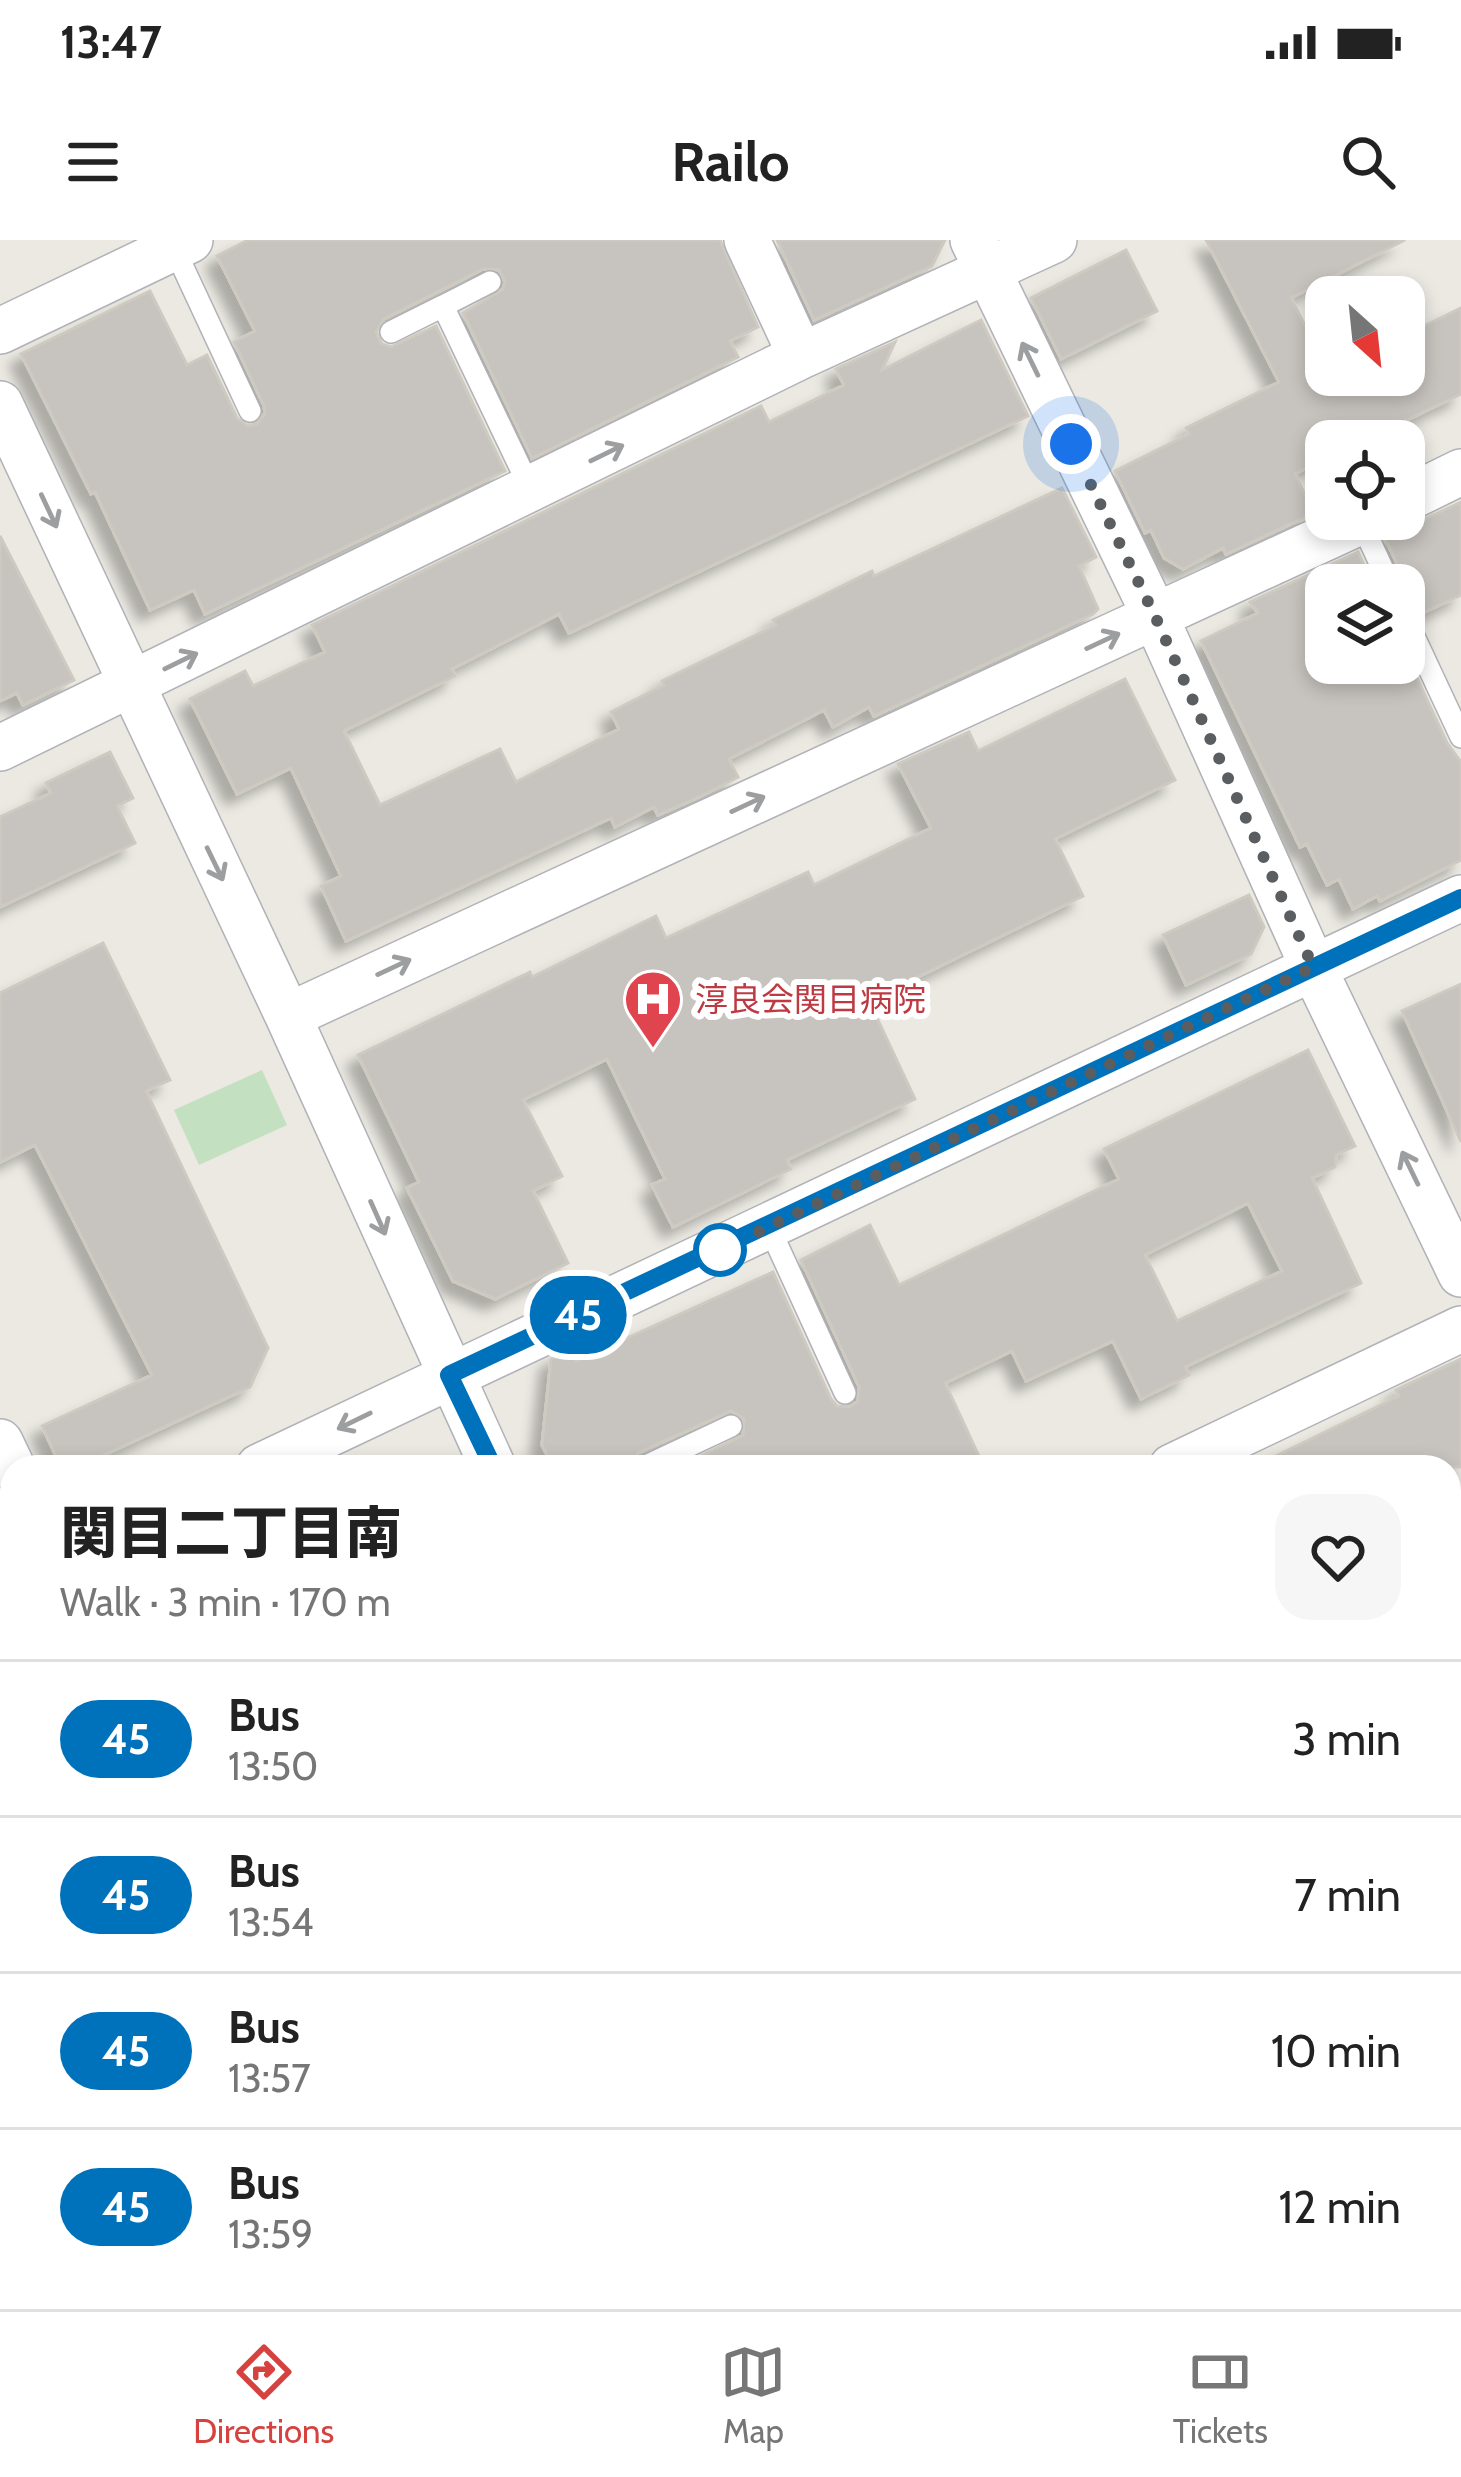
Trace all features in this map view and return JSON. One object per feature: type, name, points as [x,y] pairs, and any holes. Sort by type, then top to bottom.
[{"type":"street","points":[[747,240],[801,356]]},
{"type":"street","points":[[0,748],[801,356],[980,256],[1054,240]]},
{"type":"street","points":[[0,331],[182,244]]},
{"type":"street","points":[[980,256],[1155,616],[1313,967],[1461,1274]]},
{"type":"street","points":[[0,404],[288,1016],[487,1455]]},
{"type":"street","points":[[1425,490],[1461,472]]},
{"type":"street","points":[[288,1016],[1320,540]]},
{"type":"street","points":[[284,1455],[1461,898]]},
{"type":"street","points":[[1197,1455],[1461,1329]]},
{"type":"lane","points":[[182,244],[250,411]]},
{"type":"lane","points":[[391,332],[490,282]]},
{"type":"lane","points":[[442,306],[531,490]]},
{"type":"lane","points":[[1425,660],[1461,737]]},
{"type":"lane","points":[[769,1227],[845,1393]]},
{"type":"lane","points":[[669,1455],[730,1426]]},
{"type":"green space","points":[[262,1070],[287,1125],[199,1165],[174,1110]]},
{"type":"building","points":[[248,240],[720,240],[758,327],[730,341],[738,357],[532,458],[463,313],[503,289],[499,270],[483,269],[384,319],[376,332],[382,344],[391,347],[436,326],[505,471],[205,614],[194,590],[150,610],[95,492],[91,494],[21,354],[150,291],[187,365],[207,355],[237,418],[248,426],[257,424],[264,406],[234,342],[255,331],[217,256]]},
{"type":"building","points":[[777,240],[945,240],[932,266],[814,320]]},
{"type":"building","points":[[1206,240],[1405,240],[1334,276],[1305,276],[1305,291],[1291,298],[1305,326],[1305,396],[1425,396],[1425,326],[1461,308],[1461,394],[1407,420],[1305,420],[1305,469],[1295,474],[1305,495],[1305,517],[1226,554],[1223,548],[1183,569],[1164,558],[1151,530],[1145,533],[1115,471],[1189,434],[1186,428],[1279,382]]},
{"type":"building","points":[[1126,250],[1157,311],[1061,359],[1031,298]]},
{"type":"building","points":[[981,320],[1028,416],[569,633],[559,614],[452,669],[455,676],[344,731],[380,805],[500,749],[516,782],[619,729],[611,712],[664,685],[662,681],[776,625],[773,620],[1062,488],[1096,557],[1079,566],[1098,609],[1093,614],[874,716],[869,707],[833,727],[824,710],[729,759],[738,777],[701,796],[658,815],[654,807],[615,827],[611,818],[346,941],[321,886],[341,876],[291,768],[237,794],[190,699],[245,671],[253,686],[325,652],[312,625],[761,406],[769,422],[844,385],[836,369],[895,342],[882,370]]},
{"type":"building","points":[[1461,502],[1461,595],[1425,612],[1425,564],[1397,564],[1386,540],[1425,540],[1425,519]]},
{"type":"building","points":[[0,536],[74,680],[23,705],[17,693],[0,701]]},
{"type":"building","points":[[1358,552],[1363,564],[1332,564]]},
{"type":"building","points":[[1305,577],[1305,684],[1420,684],[1461,762],[1461,860],[1380,901],[1377,896],[1353,909],[1339,879],[1327,885],[1307,844],[1300,847],[1201,641],[1258,613],[1250,602]]},
{"type":"building","points":[[1125,679],[1175,780],[1055,839],[1083,896],[869,1001],[915,1099],[787,1160],[791,1169],[673,1227],[652,1185],[665,1179],[607,1059],[523,1100],[562,1176],[533,1191],[568,1263],[495,1299],[453,1281],[407,1188],[419,1182],[358,1055],[656,916],[666,938],[808,872],[814,885],[931,828],[898,764],[969,732],[978,751]]},
{"type":"building","points":[[110,752],[133,798],[117,806],[135,843],[0,907],[0,817],[51,793],[46,783]]},
{"type":"building","points":[[1249,895],[1264,927],[1251,954],[1186,985],[1163,935]]},
{"type":"building","points":[[103,943],[170,1080],[146,1091],[268,1348],[250,1387],[104,1455],[55,1455],[42,1426],[152,1375],[35,1145],[0,1162],[0,993]]},
{"type":"building","points":[[1461,984],[1461,1142],[1402,1011]]},
{"type":"building","points":[[1308,1050],[1355,1146],[1336,1155],[1335,1167],[1312,1178],[1361,1283],[1185,1367],[1189,1375],[1141,1399],[1113,1341],[1026,1381],[1012,1351],[945,1383],[978,1455],[703,1455],[743,1435],[744,1419],[731,1411],[637,1455],[547,1455],[542,1445],[551,1359],[570,1349],[576,1361],[773,1272],[831,1399],[837,1406],[850,1407],[858,1401],[859,1387],[801,1260],[870,1225],[899,1285],[1119,1179],[1104,1149]],"holes":[[[1248,1203],[1282,1271],[1177,1321],[1145,1255]]]},
{"type":"building","points":[[1461,1359],[1461,1455],[1278,1455],[1399,1396],[1396,1390]]},
{"type":"bus line","name":"45","points":[[487,1455],[449,1375],[1461,898]]},
{"type":"place","name":"淳良会関目病院","points":[[653,1050]]},
{"type":"route","points":[[720,1250],[1313,967],[1155,616],[1071,444]]}]
